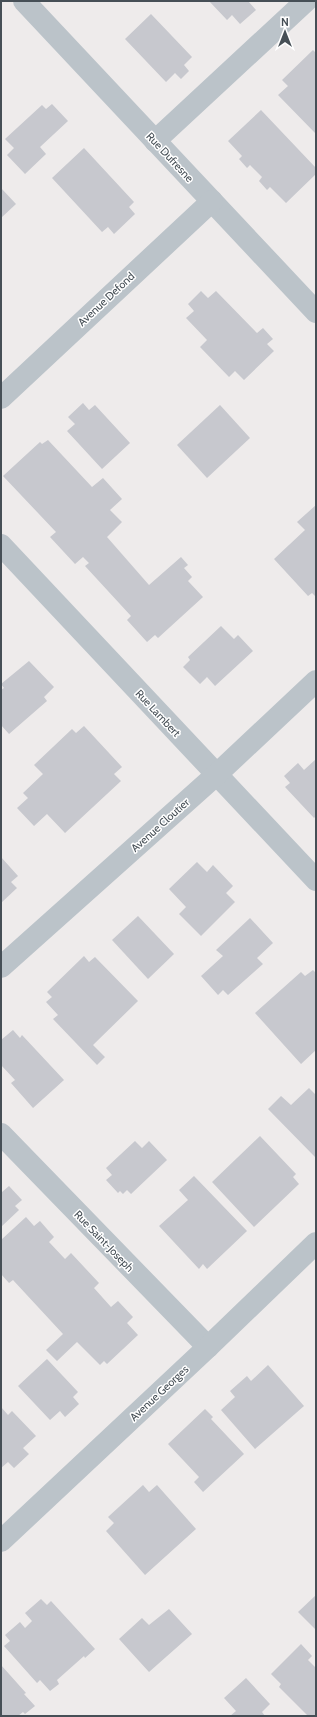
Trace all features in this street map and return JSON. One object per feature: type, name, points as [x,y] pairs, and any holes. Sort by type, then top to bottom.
[{"type":"street","name":"Rue Dufresne","points":[[24,1],[316,312]]},
{"type":"street","points":[[155,141],[306,1]]},
{"type":"street","name":"Avenue Defond","points":[[1,398],[212,201]]},
{"type":"street","name":"Rue Lambert","points":[[1,545],[316,880]]},
{"type":"street","name":"Avenue Cloutier","points":[[1,967],[216,775],[316,681]]},
{"type":"street","name":"Rue Saint-Joseph","points":[[1,1134],[208,1348]]},
{"type":"street","name":"Avenue Georges","points":[[1,1541],[208,1348],[316,1243]]},
{"type":"building","points":[[209,1],[248,1],[256,10],[240,24],[232,15],[227,20]]},
{"type":"building","points":[[151,14],[192,57],[184,65],[189,71],[181,79],[175,73],[166,82],[125,39]]},
{"type":"building","points":[[313,50],[316,53],[316,134],[278,95],[288,86],[282,80]]},
{"type":"building","points":[[52,104],[68,121],[40,147],[46,154],[25,174],[7,155],[14,148],[5,139],[42,105],[46,109]]},
{"type":"building","points":[[261,110],[316,168],[316,174],[286,203],[270,187],[267,190],[259,181],[262,177],[250,165],[247,168],[239,159],[242,156],[228,141]]},
{"type":"building","points":[[84,148],[134,202],[129,207],[135,214],[114,234],[108,227],[102,232],[52,178]]},
{"type":"building","points":[[1,188],[16,204],[1,218]]},
{"type":"building","points":[[201,291],[208,298],[216,291],[257,333],[263,328],[273,339],[267,344],[274,351],[244,380],[235,371],[229,377],[200,347],[207,340],[186,318],[194,311],[188,304]]},
{"type":"building","points":[[83,403],[89,410],[95,405],[130,443],[102,469],[67,431],[75,424],[68,417]]},
{"type":"building","points":[[220,405],[250,438],[207,478],[177,445]]},
{"type":"building","points":[[48,440],[92,487],[103,478],[122,499],[110,510],[122,522],[107,537],[149,585],[181,557],[188,565],[184,568],[192,577],[188,581],[203,597],[158,638],[155,635],[147,642],[127,620],[131,616],[85,566],[89,563],[83,557],[75,564],[50,537],[56,532],[3,476],[40,442],[42,444]]},
{"type":"building","points":[[316,505],[316,597],[312,593],[308,596],[274,559],[305,530],[297,522]]},
{"type":"building","points":[[221,626],[234,639],[238,635],[253,651],[215,686],[207,677],[200,684],[183,667],[190,660],[188,657]]},
{"type":"building","points":[[29,661],[54,687],[44,697],[47,701],[9,734],[1,725],[1,690],[4,688],[1,684]]},
{"type":"building","points":[[84,726],[122,767],[114,774],[121,781],[65,833],[47,814],[34,826],[17,808],[28,798],[23,793],[43,774],[34,765],[72,729],[76,733]]},
{"type":"building","points":[[316,759],[316,816],[314,818],[285,787],[290,783],[284,776],[298,763],[304,770]]},
{"type":"building","points":[[1,857],[18,876],[11,882],[17,888],[1,903]]},
{"type":"building","points":[[197,862],[207,872],[213,865],[233,886],[226,893],[235,902],[201,936],[179,914],[186,907],[169,889]]},
{"type":"building","points":[[138,916],[174,954],[148,979],[112,940]]},
{"type":"building","points":[[250,918],[273,943],[257,958],[263,964],[228,995],[223,990],[218,995],[201,976],[223,956],[216,950]]},
{"type":"building","points":[[84,956],[89,962],[95,957],[138,1001],[93,1045],[105,1057],[97,1065],[53,1019],[58,1015],[46,1002],[52,997],[47,992]]},
{"type":"building","points":[[313,970],[316,973],[316,1050],[301,1064],[255,1013],[301,972],[305,976]]},
{"type":"building","points":[[13,1030],[20,1038],[22,1035],[64,1080],[33,1108],[11,1083],[15,1080],[1,1065],[1,1040]]},
{"type":"building","points":[[309,1088],[316,1095],[315,1157],[268,1109],[281,1096],[291,1105]]},
{"type":"building","points":[[260,1136],[296,1174],[293,1177],[299,1184],[254,1227],[212,1182]]},
{"type":"building","points":[[135,1141],[142,1148],[149,1141],[167,1160],[131,1194],[127,1190],[123,1194],[120,1191],[118,1193],[106,1180],[112,1175],[106,1168]]},
{"type":"building","points":[[194,1176],[247,1231],[207,1269],[203,1264],[199,1269],[159,1226],[188,1200],[179,1190]]},
{"type":"building","points":[[9,1186],[22,1200],[15,1206],[19,1210],[1,1227],[1,1190],[2,1192]]},
{"type":"building","points":[[26,1217],[34,1226],[40,1221],[54,1237],[49,1242],[65,1259],[71,1253],[99,1283],[94,1288],[111,1307],[118,1301],[133,1317],[127,1323],[138,1335],[107,1364],[104,1361],[100,1365],[77,1342],[57,1361],[46,1350],[63,1334],[13,1280],[9,1283],[1,1274],[1,1240]]},
{"type":"building","points":[[47,1359],[78,1392],[73,1397],[79,1404],[65,1417],[60,1411],[50,1420],[18,1386]]},
{"type":"building","points":[[268,1365],[304,1406],[255,1449],[221,1410],[235,1397],[230,1391],[247,1376],[251,1381]]},
{"type":"building","points":[[1,1407],[8,1415],[12,1411],[36,1436],[23,1448],[29,1454],[14,1468],[8,1462],[1,1468]]},
{"type":"building","points":[[205,1409],[213,1417],[211,1419],[244,1454],[203,1492],[194,1482],[199,1477],[168,1444]]},
{"type":"building","points":[[143,1485],[149,1492],[157,1485],[196,1529],[145,1575],[106,1531],[114,1523],[108,1517]]},
{"type":"building","points":[[316,1595],[316,1630],[298,1612]]},
{"type":"building","points":[[41,1599],[47,1605],[51,1601],[95,1649],[85,1658],[84,1656],[57,1680],[59,1684],[50,1691],[40,1680],[37,1683],[4,1646],[10,1641],[5,1635],[20,1622],[25,1628],[32,1621],[25,1613]]},
{"type":"building","points":[[169,1609],[192,1634],[149,1672],[119,1639],[142,1618],[149,1625]]},
{"type":"building","points":[[301,1644],[312,1656],[308,1660],[316,1668],[316,1716],[308,1716],[279,1687],[281,1684],[271,1674]]},
{"type":"building","points":[[1,1665],[26,1693],[24,1694],[35,1706],[25,1714],[23,1712],[18,1716],[1,1716]]},
{"type":"building","points":[[246,1678],[270,1704],[262,1712],[265,1716],[230,1716],[236,1711],[224,1698]]}]
